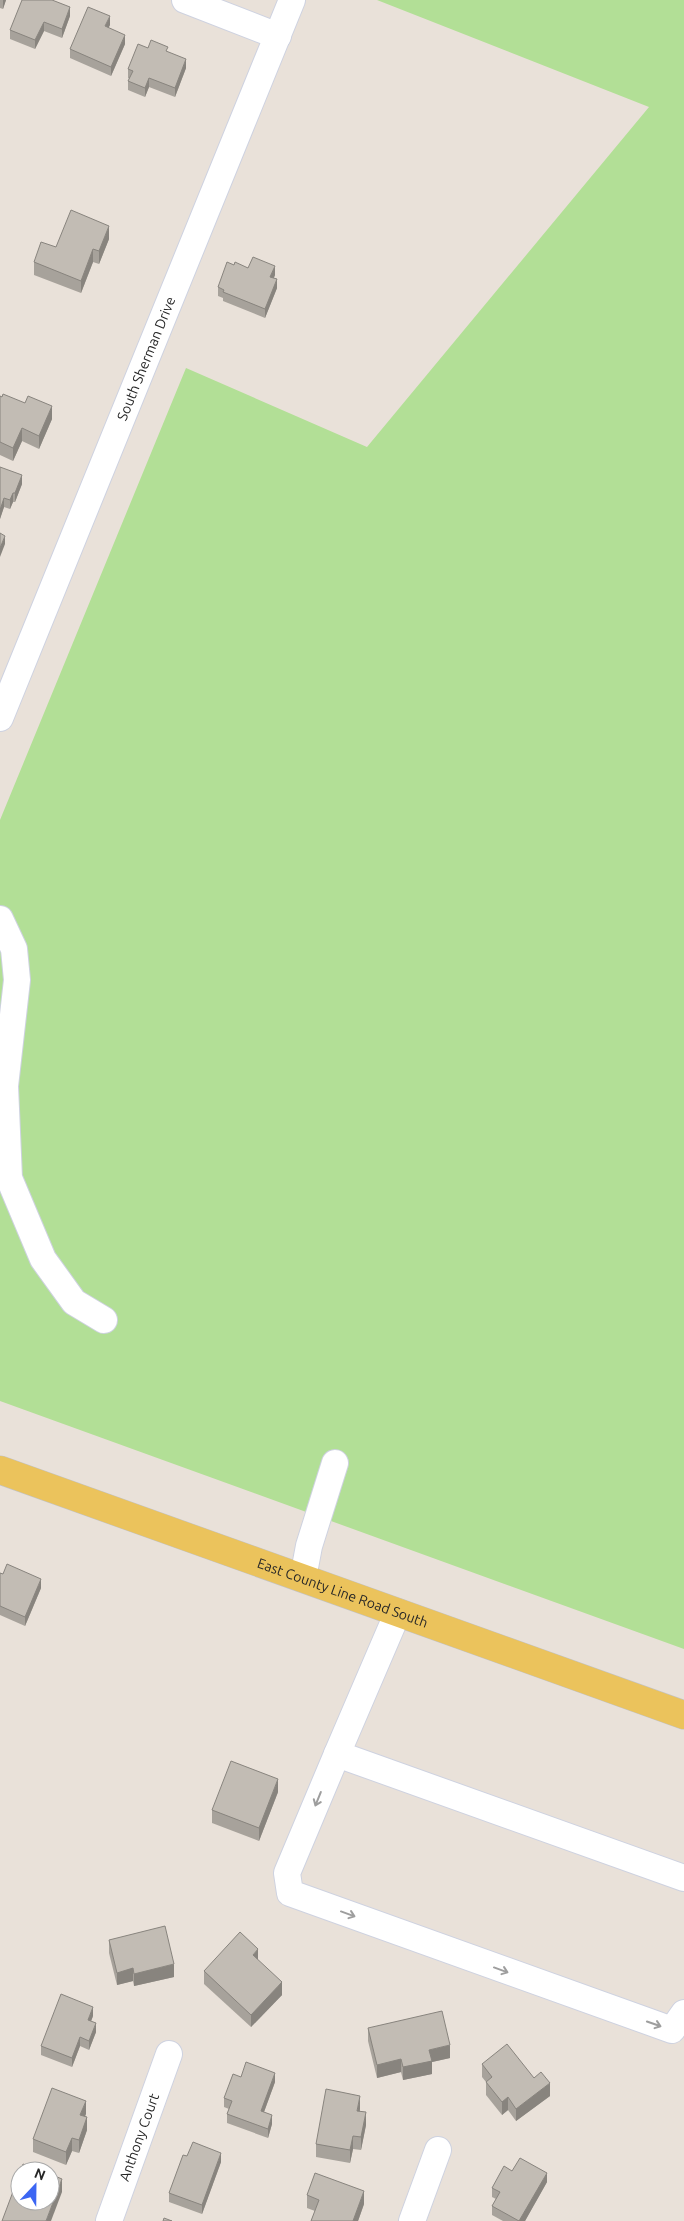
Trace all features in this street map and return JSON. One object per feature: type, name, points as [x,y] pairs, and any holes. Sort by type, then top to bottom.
[{"type":"main road","name":"East County Line Road South","points":[[0,1470],[684,1715]]},
{"type":"street","points":[[185,0],[278,36]]},
{"type":"street","name":"South Sherman Drive","points":[[0,718],[292,0]]},
{"type":"street","points":[[0,919],[14,949],[17,980],[5,1086],[9,1178],[44,1258],[74,1302],[104,1320]]},
{"type":"street","points":[[303,1578],[310,1546],[335,1463]]},
{"type":"street","points":[[398,1612],[288,1873],[290,1893],[672,2030],[684,2013]]},
{"type":"street","points":[[337,1754],[684,1878]]},
{"type":"street","name":"Anthony Court","points":[[110,2221],[169,2054]]},
{"type":"street","points":[[412,2221],[438,2150]]},
{"type":"green space","points":[[377,0],[684,0],[684,1649],[0,1401],[0,820],[186,368],[367,447],[649,107]]},
{"type":"building","points":[[22,0],[52,0],[70,7],[62,29],[44,22],[35,40],[10,30]]},
{"type":"building","points":[[88,7],[110,16],[105,26],[125,35],[111,67],[70,49]]},
{"type":"building","points":[[151,40],[168,47],[166,51],[186,59],[175,88],[149,78],[145,88],[128,81],[133,71],[128,69],[138,44],[148,48]]},
{"type":"building","points":[[71,210],[109,226],[99,251],[93,249],[81,281],[34,262],[41,242],[56,247]]},
{"type":"building","points":[[253,257],[275,266],[270,277],[277,279],[265,309],[223,292],[224,290],[218,287],[227,262],[234,265],[235,262],[248,268]]},
{"type":"building","points":[[3,394],[25,403],[28,396],[52,406],[39,436],[22,428],[13,448],[0,442],[0,396],[2,397]]},
{"type":"building","points":[[0,467],[22,475],[15,493],[13,493],[10,500],[4,498],[0,510]]},
{"type":"building","points":[[0,533],[5,536],[0,548]]},
{"type":"building","points":[[7,1564],[41,1579],[25,1617],[0,1606],[0,1573],[3,1574]]},
{"type":"building","points":[[231,1761],[278,1779],[259,1828],[212,1810]]},
{"type":"building","points":[[165,1926],[174,1964],[134,1974],[133,1968],[117,1973],[109,1940]]},
{"type":"building","points":[[240,1932],[258,1949],[253,1955],[282,1982],[251,2015],[204,1971]]},
{"type":"building","points":[[61,1994],[93,2007],[88,2020],[96,2023],[89,2041],[80,2037],[72,2058],[41,2046]]},
{"type":"building","points":[[442,2011],[450,2045],[429,2050],[432,2061],[403,2067],[401,2059],[377,2065],[368,2028]]},
{"type":"building","points":[[507,2044],[534,2078],[541,2072],[550,2083],[516,2109],[508,2097],[502,2102],[486,2082],[492,2077],[482,2064]]},
{"type":"building","points":[[246,2062],[275,2073],[261,2111],[272,2115],[268,2129],[227,2114],[232,2101],[224,2098],[233,2074],[241,2077]]},
{"type":"building","points":[[52,2088],[86,2101],[80,2115],[87,2117],[79,2140],[72,2138],[66,2152],[33,2139]]},
{"type":"building","points":[[326,2089],[360,2096],[357,2111],[366,2112],[361,2137],[353,2136],[350,2150],[316,2144]]},
{"type":"building","points":[[193,2142],[221,2153],[202,2205],[169,2193],[183,2155],[187,2156]]},
{"type":"building","points":[[520,2158],[547,2173],[519,2221],[492,2206],[500,2192],[492,2188],[504,2166],[512,2171]]},
{"type":"building","points":[[315,2173],[364,2191],[353,2221],[311,2221],[319,2200],[307,2195]]},
{"type":"building","points":[[10,2200],[10,2211],[50,2211],[46,2221],[2,2221]]}]
